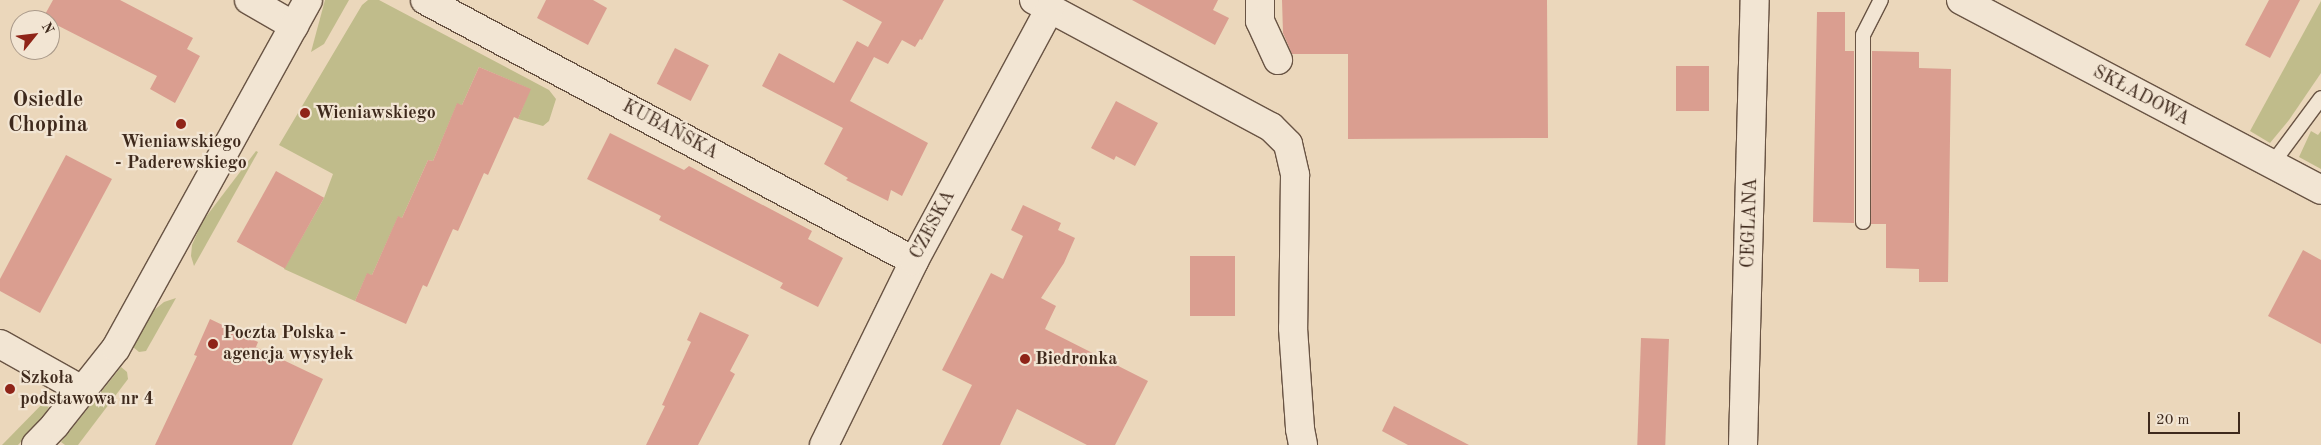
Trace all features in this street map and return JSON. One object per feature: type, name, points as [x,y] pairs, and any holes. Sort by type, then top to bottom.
[{"type":"street","points":[[249,0],[294,26]]},
{"type":"street","points":[[36,445],[56,425],[116,348],[308,0]]},
{"type":"street","name":"KUBAŃSKA","points":[[425,0],[914,261]]},
{"type":"street","points":[[1260,0],[1260,21],[1278,60]]},
{"type":"street","name":"CEGLANA","points":[[1743,445],[1755,0]]},
{"type":"street","name":"SKŁADOWA","points":[[1961,0],[2321,190]]},
{"type":"street","points":[[1042,4],[1271,127],[1288,144],[1295,175],[1293,328],[1300,428],[1304,445]]},
{"type":"street","name":"CZESKA","points":[[824,445],[1042,4]]},
{"type":"street","points":[[0,344],[82,390]]},
{"type":"lane","points":[[1862,222],[1863,35],[1881,0]]},
{"type":"lane","points":[[2272,164],[2321,98]]},
{"type":"shaded area","points":[[325,0],[349,0],[324,44],[311,52]]},
{"type":"shaded area","points":[[368,0],[379,0],[549,90],[556,99],[549,121],[543,126],[518,119],[530,89],[479,67],[462,105],[457,104],[433,161],[428,160],[402,218],[398,217],[372,275],[367,274],[355,301],[284,269],[324,198],[333,174],[279,145],[362,5]]},
{"type":"shaded area","points":[[2321,1],[2321,73],[2289,120],[2270,143],[2250,131]]},
{"type":"shaded area","points":[[2311,131],[2318,135],[2321,131],[2321,169],[2299,157]]},
{"type":"shaded area","points":[[256,151],[258,152],[194,266],[191,256],[192,245],[202,222]]},
{"type":"shaded area","points":[[176,298],[146,351],[139,352],[133,347],[153,311],[164,302]]},
{"type":"shaded area","points":[[121,367],[127,372],[128,379],[78,445],[65,445],[61,442]]},
{"type":"shaded area","points":[[50,396],[49,406],[45,415],[18,445],[2,445]]},
{"type":"building","points":[[53,0],[120,0],[193,38],[187,49],[200,56],[175,103],[150,89],[157,76],[60,27],[60,10],[47,10]]},
{"type":"building","points":[[546,0],[593,0],[607,8],[588,45],[537,18]]},
{"type":"building","points":[[842,0],[944,0],[922,40],[920,39],[915,47],[902,40],[888,64],[874,57],[850,101],[928,143],[902,196],[891,190],[888,201],[846,180],[848,178],[824,164],[843,128],[762,86],[779,53],[834,83],[857,41],[868,47],[882,22]]},
{"type":"building","points":[[1132,0],[1218,0],[1213,10],[1229,18],[1215,45]]},
{"type":"building","points":[[1282,0],[1547,0],[1548,138],[1348,139],[1348,54],[1292,54],[1283,33]]},
{"type":"building","points":[[2269,0],[2300,0],[2270,58],[2245,45]]},
{"type":"building","points":[[1817,12],[1845,12],[1845,51],[1854,51],[1854,223],[1813,222]]},
{"type":"building","points":[[675,48],[709,65],[691,101],[657,84]]},
{"type":"building","points":[[1872,51],[1919,52],[1919,68],[1951,69],[1948,282],[1919,282],[1919,269],[1886,268],[1886,224],[1871,224]]},
{"type":"building","points":[[1676,66],[1709,66],[1709,111],[1676,111]]},
{"type":"building","points":[[479,67],[531,89],[518,119],[514,117],[488,175],[484,173],[458,231],[453,229],[427,287],[423,285],[406,324],[355,301],[367,273],[372,275],[398,216],[402,218],[428,160],[433,161],[457,103],[462,105]]},
{"type":"building","points":[[1116,101],[1158,123],[1135,166],[1116,156],[1114,160],[1091,148]]},
{"type":"building","points":[[610,133],[684,170],[689,166],[812,231],[808,239],[843,258],[818,307],[780,288],[783,283],[659,220],[661,216],[587,179]]},
{"type":"building","points":[[66,155],[112,179],[40,313],[0,291],[0,279]]},
{"type":"building","points":[[276,171],[324,198],[285,269],[237,242]]},
{"type":"building","name":"Biedronka","points":[[1023,205],[1061,223],[1058,230],[1075,238],[1064,263],[1041,298],[1056,306],[1045,329],[1148,381],[1115,445],[1087,445],[1017,409],[1000,445],[942,445],[972,385],[942,370],[991,273],[1003,279],[1023,236],[1011,230]]},
{"type":"building","points":[[2303,250],[2321,260],[2321,344],[2268,316]]},
{"type":"building","points":[[1190,256],[1235,256],[1235,316],[1190,316]]},
{"type":"building","points":[[700,312],[749,335],[730,371],[735,374],[698,445],[646,445],[665,406],[662,405],[691,342],[687,340]]},
{"type":"building","points":[[210,319],[258,342],[256,347],[323,379],[292,445],[155,445],[197,356],[194,355]]},
{"type":"building","points":[[1641,338],[1669,339],[1665,445],[1637,445]]},
{"type":"building","points":[[1394,406],[1469,445],[1408,445],[1382,431]]},
{"type":"place","name":"Wieniawskiego","points":[[305,113]]},
{"type":"place","name":"Wieniawskiego - Paderewskiego","points":[[181,124]]},
{"type":"place","name":"Poczta Polska - agencja wysyłek","points":[[213,344]]},
{"type":"place","name":"Biedronka","points":[[1025,359]]},
{"type":"place","name":"Szkoła podstawowa nr 4","points":[[10,389]]},
{"type":"district","name":"Osiedle Chopina","points":[[48,112]]}]
